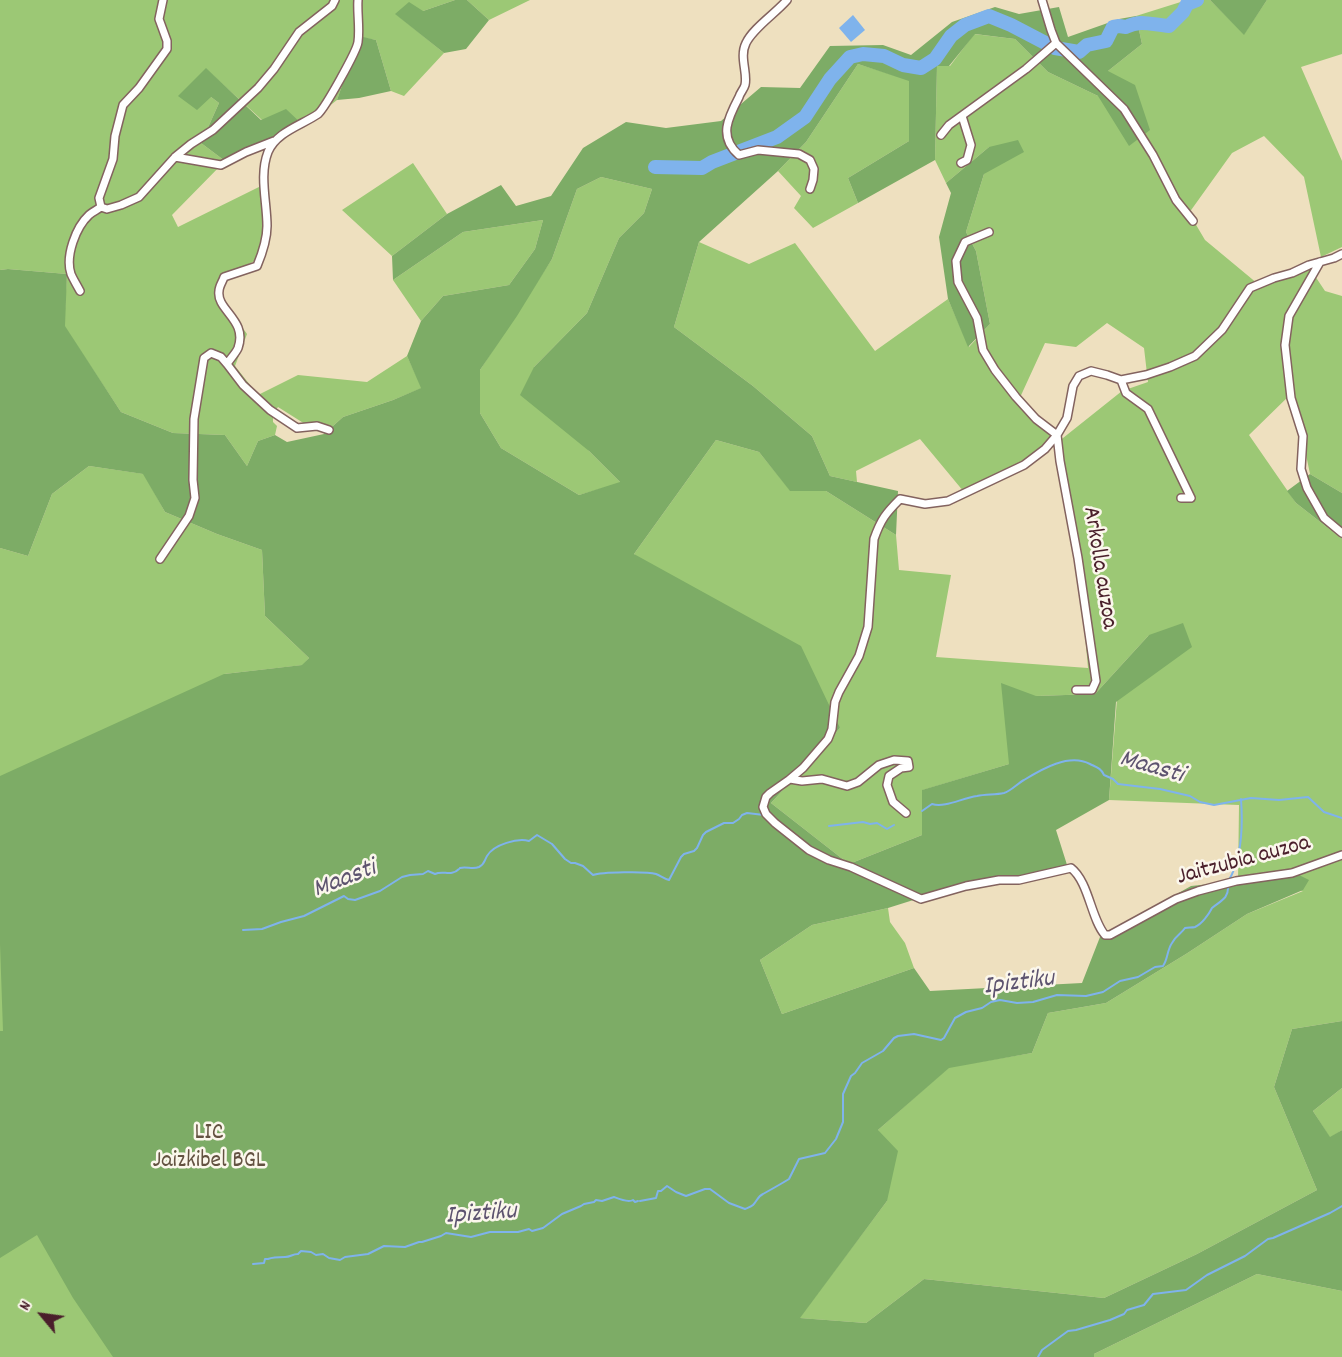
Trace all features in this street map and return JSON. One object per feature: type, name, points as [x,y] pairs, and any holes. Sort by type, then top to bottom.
[{"type":"street","points":[[101,207],[99,198],[113,159],[115,136],[123,105],[139,88],[167,49],[167,41],[159,19],[164,0]]},
{"type":"street","points":[[101,207],[107,209],[139,197],[175,157],[213,130],[258,88],[299,32],[332,6],[335,0]]},
{"type":"street","points":[[227,364],[238,348],[240,334],[236,321],[222,304],[218,292],[224,277],[257,266],[262,254],[267,228],[263,166],[268,150],[282,135],[321,111],[331,97],[358,43],[358,0]]},
{"type":"street","points":[[787,0],[768,17],[746,43],[743,55],[745,84],[729,116],[726,127],[727,136],[729,144],[740,155],[758,150],[787,152],[799,154],[810,160],[814,169],[810,189]]},
{"type":"street","points":[[1042,0],[1053,46],[1124,109],[1153,155],[1176,200],[1193,221]]},
{"type":"street","points":[[941,135],[949,125],[1026,69],[1053,46]]},
{"type":"street","points":[[961,164],[967,160],[971,144],[962,116]]},
{"type":"street","points":[[175,157],[221,165],[246,152],[277,141]]},
{"type":"street","points":[[81,291],[70,272],[69,258],[72,244],[88,216],[101,207]]},
{"type":"street","points":[[989,232],[965,242],[956,261],[958,282],[977,318],[983,350],[995,370],[1036,419],[1057,435]]},
{"type":"street","points":[[790,779],[828,740],[839,692],[859,656],[868,627],[874,539],[885,514],[900,499],[926,504],[948,501],[1024,465],[1045,449],[1057,435],[1067,418],[1073,386],[1079,376],[1091,371],[1121,380],[1146,375],[1195,356],[1222,330],[1250,288],[1342,254]]},
{"type":"street","points":[[1320,262],[1289,316],[1285,345],[1291,398],[1303,436],[1301,469],[1307,488],[1324,518],[1342,533]]},
{"type":"street","points":[[160,559],[189,516],[195,498],[194,419],[204,358],[211,353],[221,357],[243,385],[270,410],[297,428],[317,426],[329,430]]},
{"type":"street","points":[[1121,380],[1126,393],[1148,409],[1191,498],[1181,498]]},
{"type":"street","name":"Arkolla auzoa","points":[[1057,435],[1096,681],[1092,690],[1076,690]]},
{"type":"street","points":[[790,779],[802,781],[822,779],[847,786],[858,782],[879,765],[894,760],[908,761],[909,766],[889,776],[887,785],[893,802],[906,813]]},
{"type":"street","name":"Jaitzubia auzoa","points":[[790,779],[766,797],[764,807],[766,814],[809,850],[829,860],[851,867],[921,899],[966,886],[999,880],[1019,880],[1071,868],[1076,872],[1101,930],[1106,935],[1110,935],[1176,899],[1198,891],[1236,881],[1292,873],[1342,855]]},
{"type":"green space","points":[[0,0],[455,0],[423,11],[396,14],[444,53],[404,96],[391,91],[376,40],[359,37],[337,100],[304,126],[262,120],[206,69],[211,97],[219,103],[201,143],[225,161],[172,215],[178,227],[265,184],[262,257],[220,279],[225,303],[247,334],[235,366],[258,395],[298,375],[367,382],[407,356],[422,388],[343,417],[324,434],[322,425],[305,424],[278,407],[273,414],[273,422],[277,426],[275,435],[258,441],[247,466],[225,435],[173,433],[121,412],[64,326],[67,274],[0,270]]},
{"type":"green space","points":[[455,0],[467,0],[489,20],[466,49],[444,53],[395,14],[409,2],[423,11]]},
{"type":"green space","points":[[467,0],[530,0],[489,20]]},
{"type":"green space","points":[[1187,0],[1210,0],[1244,34],[1267,0],[1342,0],[1342,54],[1301,67],[1342,161],[1342,247],[1321,257],[1304,177],[1264,136],[1232,153],[1189,213],[1205,240],[1258,284],[1309,267],[1325,291],[1342,296],[1342,493],[1310,474],[1293,392],[1249,435],[1296,503],[1342,539],[1342,1021],[1292,1029],[1274,1087],[1317,1190],[1197,1254],[1104,1298],[924,1279],[866,1323],[799,1318],[887,1201],[878,1130],[949,1067],[1032,1053],[1048,1013],[1106,1003],[1247,914],[1303,891],[1238,881],[1239,805],[1109,800],[1117,699],[1149,635],[1095,694],[1036,696],[1009,764],[923,790],[922,835],[849,864],[771,803],[840,728],[634,554],[716,440],[759,452],[790,490],[826,491],[896,535],[899,570],[951,575],[936,657],[1088,668],[1080,579],[1057,442],[964,492],[920,439],[856,471],[857,482],[830,476],[812,436],[753,386],[674,327],[699,242],[749,264],[795,243],[875,351],[948,299],[969,347],[990,324],[976,251],[966,232],[984,174],[989,147],[946,183],[935,160],[937,65],[950,66],[974,34],[1015,39],[1048,72],[1098,96],[1108,71],[1142,44],[1136,16]],"holes":[[[1107,323],[1144,348],[1148,382],[1122,391],[1058,442],[1017,404],[1045,343],[1076,347]]]},
{"type":"green space","points":[[1210,0],[1267,0],[1244,35]]},
{"type":"green space","points":[[995,7],[1019,14],[1059,7],[1068,37],[1119,19],[1136,16],[1142,44],[1108,71],[1135,85],[1150,130],[1129,146],[1098,96],[1048,72],[1015,39],[975,34],[949,66],[937,66],[935,160],[858,203],[848,178],[909,141],[909,81],[858,64],[806,142],[778,171],[699,242],[674,327],[753,386],[812,436],[830,476],[898,491],[896,535],[826,491],[790,491],[759,452],[716,440],[634,554],[801,646],[840,728],[771,803],[849,864],[922,835],[922,790],[1009,764],[1001,683],[1036,696],[1095,694],[1149,635],[1183,623],[1192,647],[1116,702],[1109,800],[1056,830],[1068,868],[1020,876],[980,879],[888,908],[812,925],[760,960],[782,1014],[914,968],[930,991],[1082,983],[1100,937],[1191,886],[1238,881],[1291,871],[1309,880],[1303,890],[1247,914],[1106,1003],[1048,1013],[1032,1053],[949,1068],[878,1130],[898,1151],[887,1201],[800,1318],[866,1323],[924,1279],[1104,1298],[1197,1254],[1317,1190],[1274,1087],[1292,1029],[1342,1021],[1342,1088],[1313,1111],[1330,1137],[1342,1130],[1342,1291],[1257,1274],[1094,1354],[1094,1357],[113,1357],[73,1298],[37,1235],[0,1258],[0,1031],[3,1031],[0,944],[0,776],[224,674],[302,665],[309,658],[265,616],[262,550],[165,512],[143,474],[89,466],[52,494],[28,556],[0,548],[0,270],[67,274],[65,326],[121,412],[173,433],[225,435],[247,466],[258,441],[275,435],[287,442],[324,434],[343,417],[421,388],[407,356],[421,321],[443,296],[509,285],[535,249],[543,220],[463,232],[393,280],[392,256],[447,214],[501,185],[516,206],[551,196],[583,148],[626,122],[666,128],[721,121],[761,87],[800,88],[830,46],[883,45],[911,55],[952,22]],"holes":[[[601,177],[652,189],[644,213],[619,238],[587,313],[534,367],[520,395],[589,451],[620,482],[579,495],[501,448],[480,413],[480,370],[552,259],[577,189]]]},
{"type":"green space","points":[[359,36],[376,40],[391,91],[337,100]]},
{"type":"green space","points":[[858,64],[909,80],[909,141],[848,178],[858,203],[813,228],[794,208],[801,196],[778,171],[806,142]]},
{"type":"green space","points":[[206,68],[261,120],[286,109],[304,126],[225,161],[201,143],[219,103],[211,97],[197,110],[178,96]]},
{"type":"green space","points":[[1018,140],[1024,152],[984,174],[966,232],[976,251],[990,324],[968,347],[948,299],[939,237],[951,193],[946,183],[989,147]]},
{"type":"green space","points":[[413,163],[447,214],[392,256],[342,210]]},
{"type":"green space","points":[[601,177],[652,189],[644,213],[619,238],[587,313],[534,367],[589,451],[621,483],[579,495],[501,448],[480,413],[480,370],[552,259],[577,189]]},
{"type":"green space","points":[[543,220],[535,249],[509,285],[443,296],[421,321],[393,280],[463,232]]},
{"type":"green space","name":"LIC Jaizkibel BGL","points":[[89,466],[144,474],[165,512],[262,550],[265,616],[309,658],[303,665],[224,674],[714,1357],[0,1357],[0,548],[28,556],[52,494]]},
{"type":"green space","points":[[1310,474],[1342,493],[1342,539],[1296,503],[1287,491]]},
{"type":"green space","points":[[888,908],[890,922],[905,943],[914,968],[782,1014],[760,960],[812,925]]},
{"type":"green space","points":[[1342,1088],[1342,1130],[1330,1138],[1313,1111]]},
{"type":"green space","points":[[1257,1274],[1342,1291],[1342,1357],[1094,1357],[1094,1354]]},
{"type":"water","points":[[853,15],[865,30],[851,42],[839,28]]},
{"type":"waterway","points":[[655,167],[702,168],[777,137],[805,117],[830,79],[850,57],[863,54],[884,56],[903,65],[921,68],[935,59],[951,36],[965,25],[989,16],[1055,48],[1079,52],[1087,45],[1106,41],[1113,27],[1142,23],[1169,26],[1183,12],[1187,4],[1197,0]]},
{"type":"waterway","name":"Maasti","points":[[922,811],[932,804],[942,805],[980,795],[1004,793],[1047,767],[1073,760],[1096,767],[1118,784],[1160,789],[1190,796],[1200,802],[1214,805],[1251,798],[1279,800],[1308,797],[1324,812],[1342,818]]},
{"type":"waterway","name":"Ipiztiku","points":[[1229,880],[1237,861],[1241,841],[1241,799]]},
{"type":"waterway","name":"Maasti","points":[[460,868],[479,867],[490,852],[500,845],[513,841],[529,841],[537,835],[552,844],[565,859],[583,866],[593,875],[643,872],[656,874],[669,880],[681,857],[694,851],[706,832],[724,823],[733,823],[747,813],[764,815]]},
{"type":"waterway","name":"Maasti","points":[[829,826],[863,822],[877,823],[887,829],[894,825]]},
{"type":"waterway","name":"Maasti","points":[[243,930],[262,929],[304,916],[344,896],[355,900],[380,891],[402,877],[428,871],[435,874],[450,873],[459,869]]},
{"type":"waterway","name":"Ipiztiku","points":[[640,1201],[656,1198],[658,1191],[667,1186],[686,1196],[710,1189],[729,1203],[745,1209],[751,1206],[761,1195],[789,1179],[799,1159],[825,1153],[836,1139],[843,1122],[843,1094],[851,1076],[862,1063],[883,1051],[894,1038],[914,1034],[941,1040],[955,1018],[966,1012],[982,1008],[991,1002],[1000,1000],[1017,1003],[1033,1002],[1057,995],[1086,996],[1103,992],[1120,981],[1138,977],[1155,967],[1163,966],[1175,938],[1185,928],[1195,927],[1203,921],[1212,908],[1225,897],[1228,886]]},
{"type":"waterway","name":"Ipiztiku","points":[[253,1264],[264,1263],[265,1259],[289,1257],[301,1251],[316,1255],[323,1254],[340,1260],[345,1257],[368,1254],[384,1246],[405,1247],[446,1233],[471,1237],[490,1232],[518,1232],[529,1229],[532,1231],[543,1228],[562,1214],[596,1200],[602,1201],[614,1197],[626,1201],[638,1201]]},
{"type":"waterway","points":[[1038,1357],[1042,1350],[1068,1331],[1124,1314],[1127,1310],[1144,1305],[1153,1294],[1186,1290],[1207,1275],[1245,1256],[1268,1239],[1342,1206]]}]
